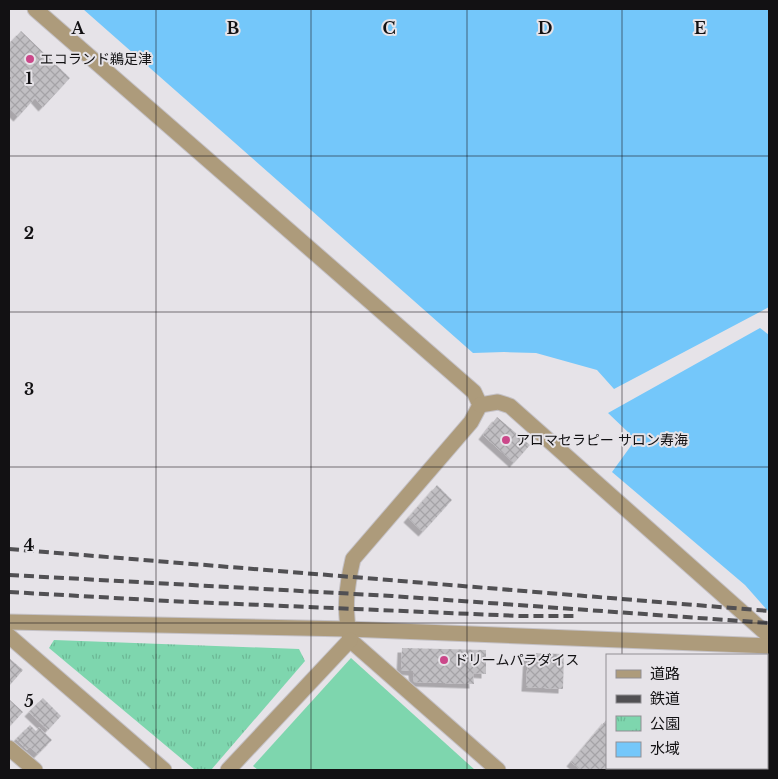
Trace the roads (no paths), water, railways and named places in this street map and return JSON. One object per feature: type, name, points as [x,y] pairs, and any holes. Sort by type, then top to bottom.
[{"type":"street","points":[[36,9],[474,392],[480,405],[472,422],[354,559],[348,581],[346,606],[349,634],[498,770]]},
{"type":"street","points":[[480,405],[498,402],[510,406],[769,636]]},
{"type":"street","points":[[9,622],[769,646]]},
{"type":"street","points":[[228,770],[349,634]]},
{"type":"street","points":[[9,636],[164,770]]},
{"type":"street","points":[[9,748],[35,770]]},
{"type":"water","points":[[83,9],[769,9],[769,307],[614,389],[597,370],[536,353],[473,353]]},
{"type":"water","points":[[760,328],[769,335],[769,612],[745,585],[612,472],[633,443],[630,434],[608,413]]},
{"type":"railway","points":[[9,549],[769,611]]},
{"type":"railway","points":[[9,575],[392,596],[769,623]]},
{"type":"railway","points":[[9,592],[519,616],[578,616]]},
{"type":"place","name":"エコランド鵜足津","points":[[30,59]]},
{"type":"place","name":"アロマセラピー サロン寿海","points":[[506,440]]},
{"type":"place","name":"ドリームパラダイス","points":[[444,660]]}]
